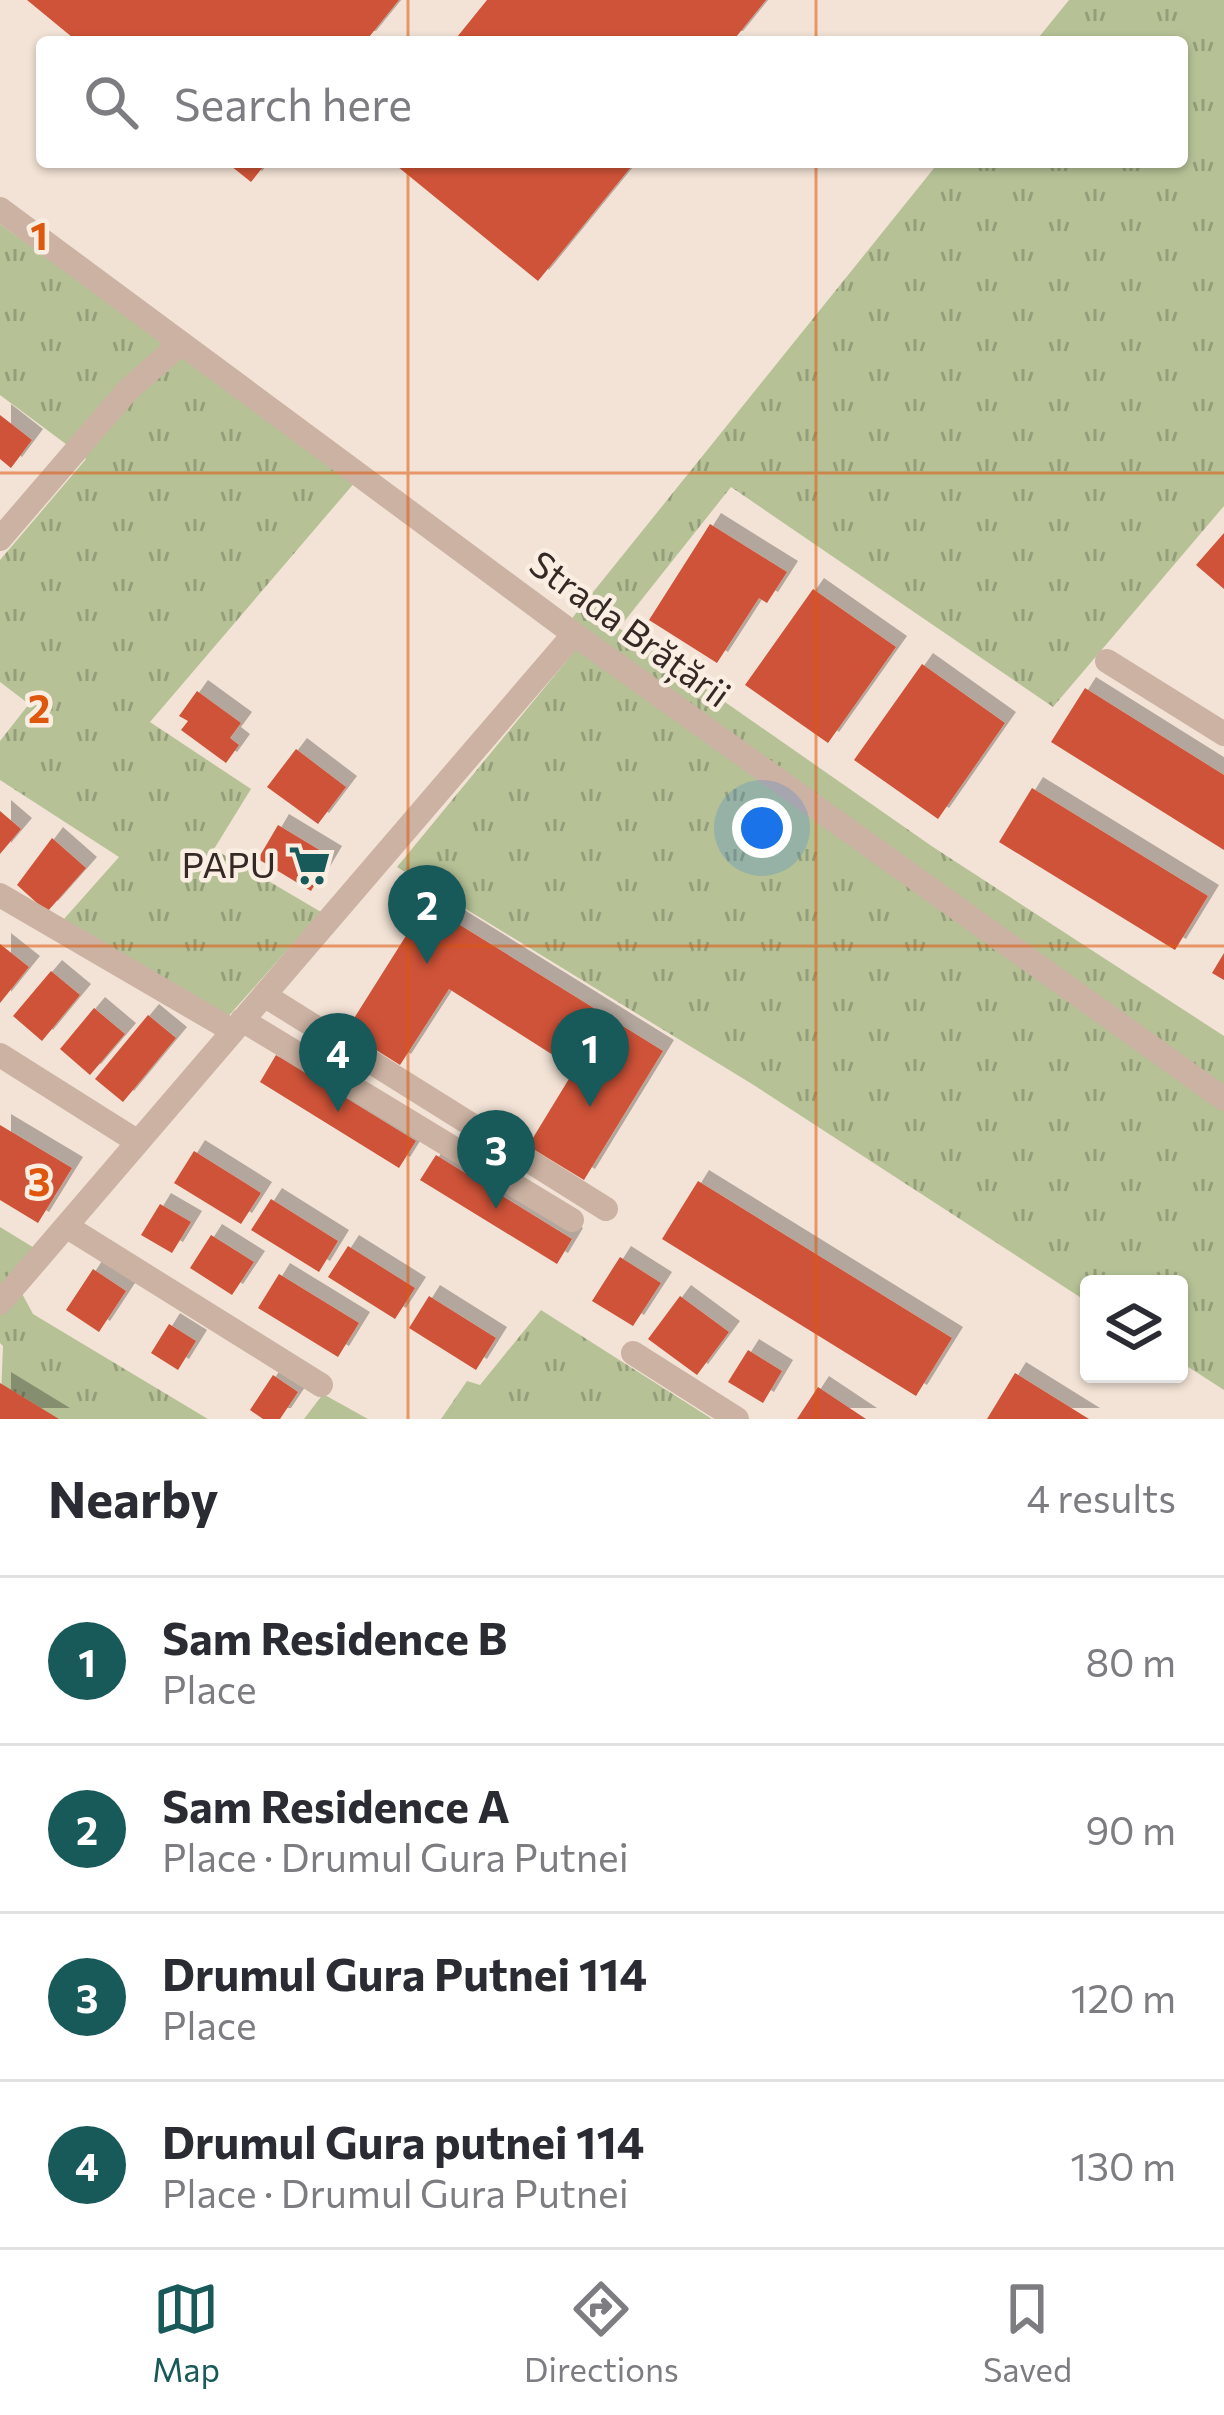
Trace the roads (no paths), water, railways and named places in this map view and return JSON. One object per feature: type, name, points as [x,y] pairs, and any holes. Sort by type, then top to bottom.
[{"type":"street","name":"Strada Brățării","points":[[0,209],[574,634],[1224,1099]]},
{"type":"street","points":[[0,539],[127,391],[181,343]]},
{"type":"street","points":[[0,1303],[574,634]]},
{"type":"street","points":[[1107,661],[1224,734]]},
{"type":"street","points":[[0,895],[238,1026],[572,1220]]},
{"type":"street","points":[[264,995],[606,1209]]},
{"type":"street","points":[[0,1055],[138,1142]]},
{"type":"street","points":[[66,1226],[321,1385]]},
{"type":"street","points":[[633,1353],[737,1419]]},
{"type":"place","name":"PAPU","points":[[310,865]]},
{"type":"place","name":"Sam Residence A","points":[[427,964]]},
{"type":"place","name":"Sam Residence B","points":[[590,1107]]},
{"type":"place","name":"Drumul Gura putnei 114","points":[[338,1112]]},
{"type":"place","name":"Drumul Gura Putnei 114","points":[[496,1209]]}]
